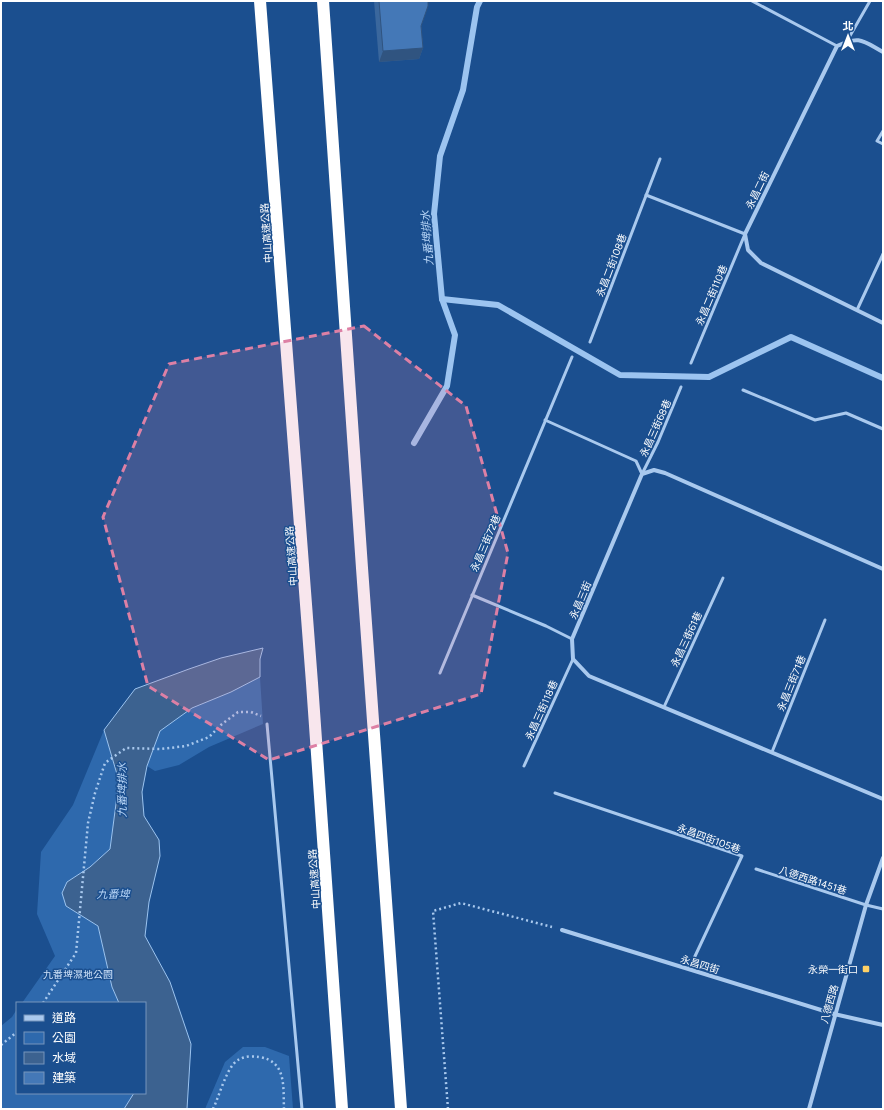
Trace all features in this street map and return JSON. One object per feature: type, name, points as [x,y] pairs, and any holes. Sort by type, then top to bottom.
[{"type":"highway","name":"中山高速公路","points":[[260,1],[312,683],[342,1109]]},
{"type":"highway","points":[[323,1],[401,1109]]},
{"type":"street","points":[[837,46],[847,41],[859,39],[883,52]]},
{"type":"street","name":"永昌二街","points":[[745,234],[837,46]]},
{"type":"street","points":[[745,234],[748,250],[761,263],[883,323]]},
{"type":"street","points":[[642,474],[654,470],[664,473],[883,569]]},
{"type":"street","name":"永昌三街","points":[[573,659],[572,638],[642,474]]},
{"type":"street","points":[[573,659],[589,676],[883,799]]},
{"type":"street","name":"八德西路","points":[[808,1109],[866,905],[883,858]]},
{"type":"street","name":"永昌四街","points":[[562,930],[834,1014],[883,1025]]},
{"type":"lane","points":[[752,1],[837,46]]},
{"type":"lane","points":[[847,41],[870,1]]},
{"type":"lane","points":[[883,131],[877,141],[883,144]]},
{"type":"lane","name":"永昌二街108巷","points":[[590,342],[660,159]]},
{"type":"lane","points":[[646,195],[745,234]]},
{"type":"lane","name":"永昌二街110巷","points":[[691,363],[745,234]]},
{"type":"lane","points":[[857,310],[883,254]]},
{"type":"lane","name":"永昌三街72巷","points":[[440,672],[572,357]]},
{"type":"lane","name":"永昌三街68巷","points":[[642,474],[658,442],[681,387]]},
{"type":"lane","points":[[742,390],[815,420],[846,413],[883,429]]},
{"type":"lane","points":[[545,420],[636,461],[642,474]]},
{"type":"lane","name":"永昌三街61巷","points":[[664,707],[723,578]]},
{"type":"lane","points":[[472,595],[572,638]]},
{"type":"lane","name":"永昌三街71巷","points":[[772,752],[825,620]]},
{"type":"lane","name":"永昌三街118巷","points":[[524,766],[573,659]]},
{"type":"lane","points":[[267,724],[302,1109]]},
{"type":"lane","name":"永昌四街105巷","points":[[555,793],[742,856],[689,969]]},
{"type":"lane","name":"八德西路1451巷","points":[[756,869],[866,905],[883,909]]},
{"type":"path","points":[[43,1002],[76,954],[88,823],[95,793],[105,763],[126,748],[161,749],[186,746],[209,737],[222,724],[238,712],[251,712],[260,715],[267,724]]},
{"type":"path","points":[[448,1109],[433,911],[461,903],[562,930]]},
{"type":"path","points":[[1,1045],[16,1033]]},
{"type":"path","points":[[214,1109],[230,1069],[238,1060],[252,1056],[265,1058],[275,1062],[282,1074],[284,1109]]},
{"type":"highlighted area","points":[[364,326],[466,406],[508,553],[481,694],[269,760],[148,686],[103,517],[169,364]]},
{"type":"green space","points":[[260,677],[263,724],[209,747],[179,765],[155,771],[147,766],[160,731],[192,708],[231,692]]},
{"type":"green space","name":"九番埤濕地公園","points":[[104,730],[119,781],[110,849],[90,867],[67,882],[66,906],[98,926],[112,987],[119,1002],[23,1002],[55,956],[37,914],[41,852],[73,805]]},
{"type":"green space","points":[[16,1011],[16,1094],[133,1094],[124,1109],[1,1109],[1,1026],[12,1017]]},
{"type":"green space","points":[[243,1047],[265,1047],[289,1056],[293,1109],[205,1109],[225,1062]]},
{"type":"water","name":"九番埤","points":[[263,648],[260,659],[260,677],[231,692],[192,708],[160,731],[147,766],[142,792],[144,816],[159,840],[160,856],[149,902],[145,936],[170,982],[191,1044],[187,1109],[124,1109],[133,1094],[146,1094],[146,1002],[119,1002],[112,987],[98,926],[66,906],[62,893],[67,882],[90,867],[110,849],[119,781],[104,730],[135,689],[221,658]]},
{"type":"building","points":[[379,1],[428,1],[428,6],[421,26],[423,48],[383,51]]},
{"type":"waterway","name":"九番埤排水","points":[[414,443],[447,386],[455,335],[442,299],[434,214],[440,156],[463,90],[477,7],[480,1]]},
{"type":"waterway","points":[[442,299],[498,305],[620,375],[709,377],[791,337],[883,378]]},
{"type":"place","name":"永榮一街口","points":[[866,969]]}]
